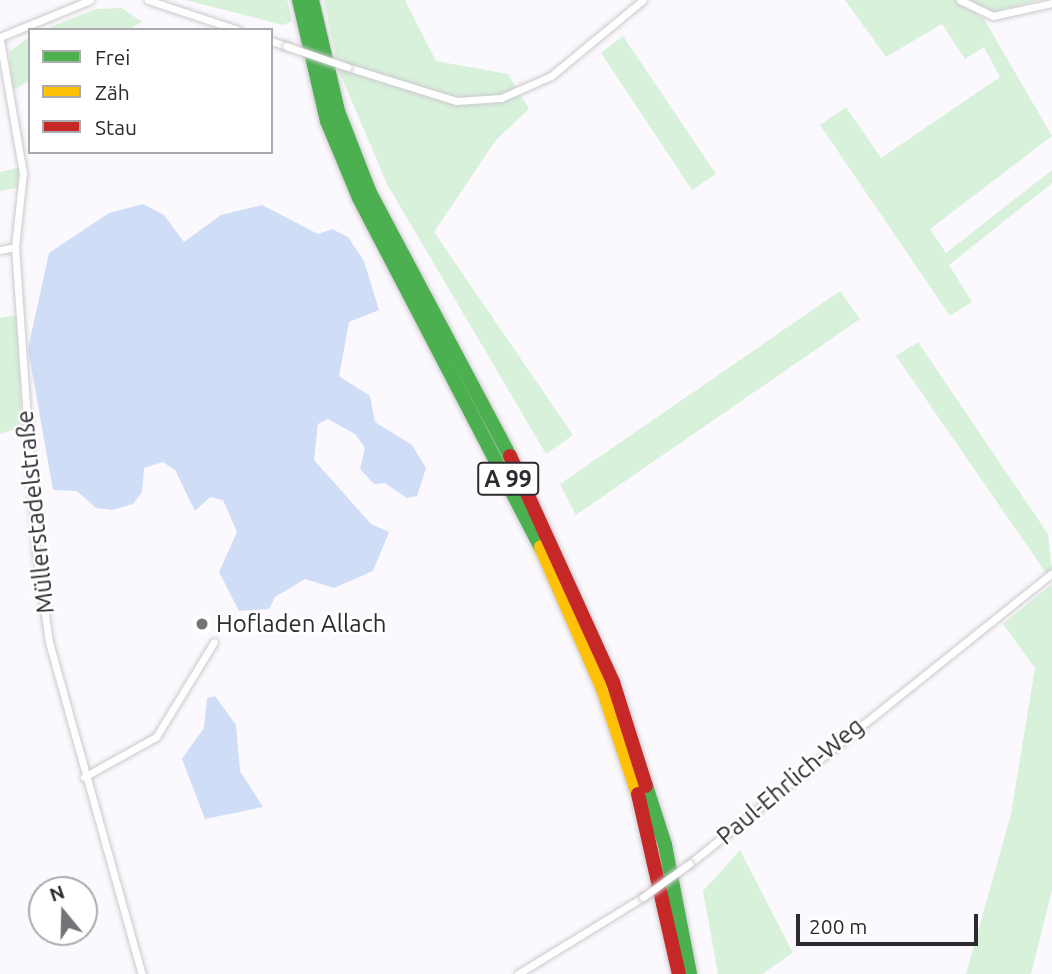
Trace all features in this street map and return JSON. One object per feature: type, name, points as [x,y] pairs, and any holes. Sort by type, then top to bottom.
[{"type":"highway","name":"A 99","points":[[299,0],[327,121],[359,198],[523,506],[603,689],[641,803],[680,974]]},
{"type":"highway","name":"A 99","points":[[313,0],[334,99],[370,193],[534,502],[613,682],[665,845],[690,974]]},
{"type":"street","points":[[0,38],[90,0]]},
{"type":"street","points":[[148,0],[232,28]]},
{"type":"street","points":[[273,42],[456,100],[501,98],[551,76],[643,0]]},
{"type":"street","points":[[960,0],[993,16],[1052,3]]},
{"type":"street","name":"Müllerstadelstraße","points":[[0,38],[23,173],[15,247],[36,550],[57,681],[142,974]]},
{"type":"street","points":[[0,250],[15,247]]},
{"type":"street","name":"Paul-Ehrlich-Weg","points":[[518,974],[643,897],[689,864],[1052,573]]},
{"type":"street","points":[[84,777],[156,737],[214,642]]},
{"type":"green space","points":[[185,0],[287,0],[292,21],[283,25]]},
{"type":"green space","points":[[324,0],[405,0],[436,61],[508,74],[529,109],[496,140],[434,232],[573,435],[546,454],[387,184],[339,71]]},
{"type":"green space","points":[[845,0],[955,0],[984,19],[1052,136],[930,229],[946,253],[1052,170],[1052,183],[949,265],[972,302],[950,316],[820,125],[846,107],[881,158],[1000,77],[984,47],[965,59],[942,24],[886,57]]},
{"type":"green space","points":[[968,0],[1039,0],[990,13]]},
{"type":"green space","points":[[122,8],[142,22],[132,28],[48,28],[96,9]]},
{"type":"green space","points":[[623,36],[716,174],[692,190],[601,53]]},
{"type":"green space","points":[[28,38],[28,82],[13,90],[9,52]]},
{"type":"green space","points":[[21,167],[20,187],[0,191],[0,172]]},
{"type":"green space","points":[[840,291],[860,319],[576,515],[560,484]]},
{"type":"green space","points":[[17,315],[22,427],[0,434],[0,318]]},
{"type":"green space","points":[[918,342],[1048,534],[1052,570],[1046,573],[896,356]]},
{"type":"green space","points":[[1052,584],[1052,890],[1031,974],[966,974],[1011,814],[1035,668],[1003,624]]},
{"type":"green space","points":[[740,850],[793,953],[762,974],[718,974],[703,891]]},
{"type":"water","points":[[143,204],[164,215],[184,242],[221,215],[262,205],[318,234],[332,229],[348,237],[364,261],[379,310],[349,322],[339,376],[370,396],[375,422],[412,445],[426,468],[417,496],[407,498],[385,483],[374,484],[360,469],[365,448],[355,434],[328,419],[318,424],[314,460],[371,524],[389,532],[373,571],[334,588],[305,579],[275,597],[269,609],[239,611],[219,572],[237,532],[223,500],[210,497],[195,511],[175,470],[163,462],[144,468],[142,492],[133,504],[112,510],[96,508],[77,491],[53,490],[28,349],[49,253],[109,213]]},
{"type":"water","points":[[215,696],[236,725],[240,771],[263,807],[205,819],[182,759],[204,728],[207,698]]},
{"type":"traffic: fast","points":[[299,0],[327,121],[359,198],[541,547]]},
{"type":"traffic: fast","points":[[312,0],[338,111],[370,193],[510,456]]},
{"type":"traffic: fast","points":[[646,786],[665,845],[690,974]]},
{"type":"traffic: slow","points":[[541,547],[603,689],[638,794]]},
{"type":"traffic: jam","points":[[510,456],[613,682],[646,786]]},
{"type":"traffic: jam","points":[[638,794],[679,974]]},
{"type":"place","name":"Hofladen Allach","points":[[202,624]]}]
